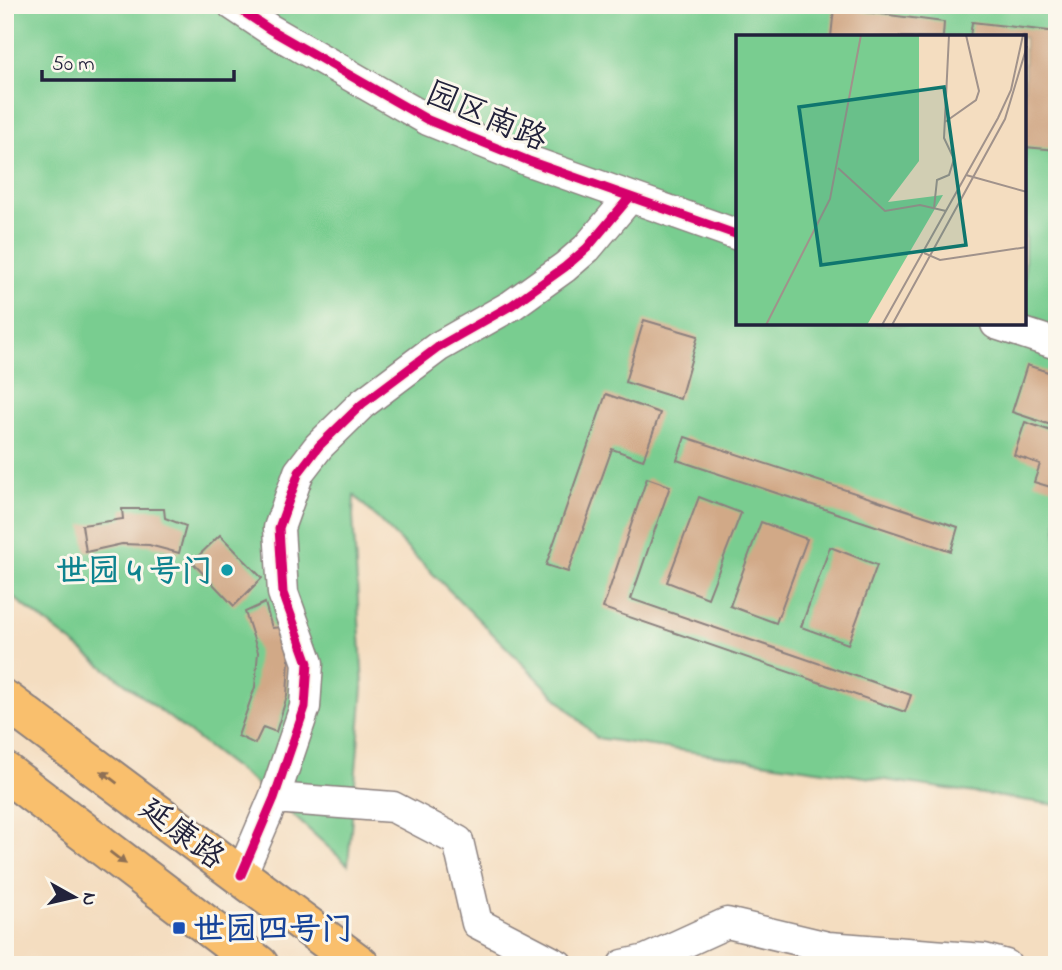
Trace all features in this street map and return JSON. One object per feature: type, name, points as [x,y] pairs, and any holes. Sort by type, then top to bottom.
[{"type":"main road","name":"延康路","points":[[5,700],[360,965]]},
{"type":"main road","name":"延康路","points":[[5,772],[259,965]]},
{"type":"street","name":"园区南路","points":[[233,5],[288,40],[428,120],[528,161],[736,234]]},
{"type":"street","points":[[241,875],[274,798],[305,707],[308,663],[283,593],[279,528],[299,472],[319,446],[371,397],[438,347],[512,305],[565,267],[587,248],[629,198]]},
{"type":"street","points":[[1002,326],[1057,344]]},
{"type":"street","points":[[274,798],[393,807],[458,841],[477,923],[558,965]]},
{"type":"street","points":[[623,965],[646,960],[727,923],[832,956],[984,959],[1006,965]]},
{"type":"green space","points":[[5,5],[1057,5],[1057,805],[597,738],[354,495],[363,687],[348,865],[274,798],[5,591]]},
{"type":"building","points":[[834,8],[944,22],[943,35],[831,35]]},
{"type":"building","points":[[972,22],[1057,32],[1057,150],[1027,147],[1027,35],[970,35]]},
{"type":"building","points":[[644,320],[698,336],[680,399],[625,382]]},
{"type":"building","points":[[1027,365],[1057,375],[1057,427],[1012,412]]},
{"type":"building","points":[[606,394],[660,413],[643,460],[612,449],[568,572],[546,565]]},
{"type":"building","points":[[1025,422],[1057,433],[1057,489],[1034,482],[1040,464],[1014,455]]},
{"type":"building","points":[[685,437],[958,527],[951,551],[677,460]]},
{"type":"building","points":[[647,478],[670,486],[631,599],[911,695],[905,712],[603,608]]},
{"type":"building","points":[[699,497],[741,513],[708,598],[667,582]]},
{"type":"building","points":[[122,509],[164,509],[165,518],[186,526],[179,553],[149,545],[122,544],[86,552],[82,525],[123,519]]},
{"type":"building","points":[[761,522],[807,539],[776,623],[730,606]]},
{"type":"building","name":"世园 4 号门","points":[[220,535],[262,578],[234,606],[192,562]]},
{"type":"building","points":[[830,547],[877,565],[848,644],[801,627]]},
{"type":"building","points":[[265,603],[272,628],[283,627],[289,660],[287,696],[276,732],[263,727],[255,744],[238,736],[255,687],[258,652],[245,612]]},
{"type":"cycle path","points":[[233,5],[269,29],[428,120],[529,161],[736,234]]},
{"type":"cycle path","points":[[241,875],[274,798],[305,707],[308,663],[283,593],[279,528],[299,472],[319,446],[362,404],[438,347],[512,305],[565,267],[587,248],[629,198]]},
{"type":"place","name":"世园 4 号门","points":[[227,570]]},
{"type":"place","name":"世园四号门","points":[[179,928]]}]
